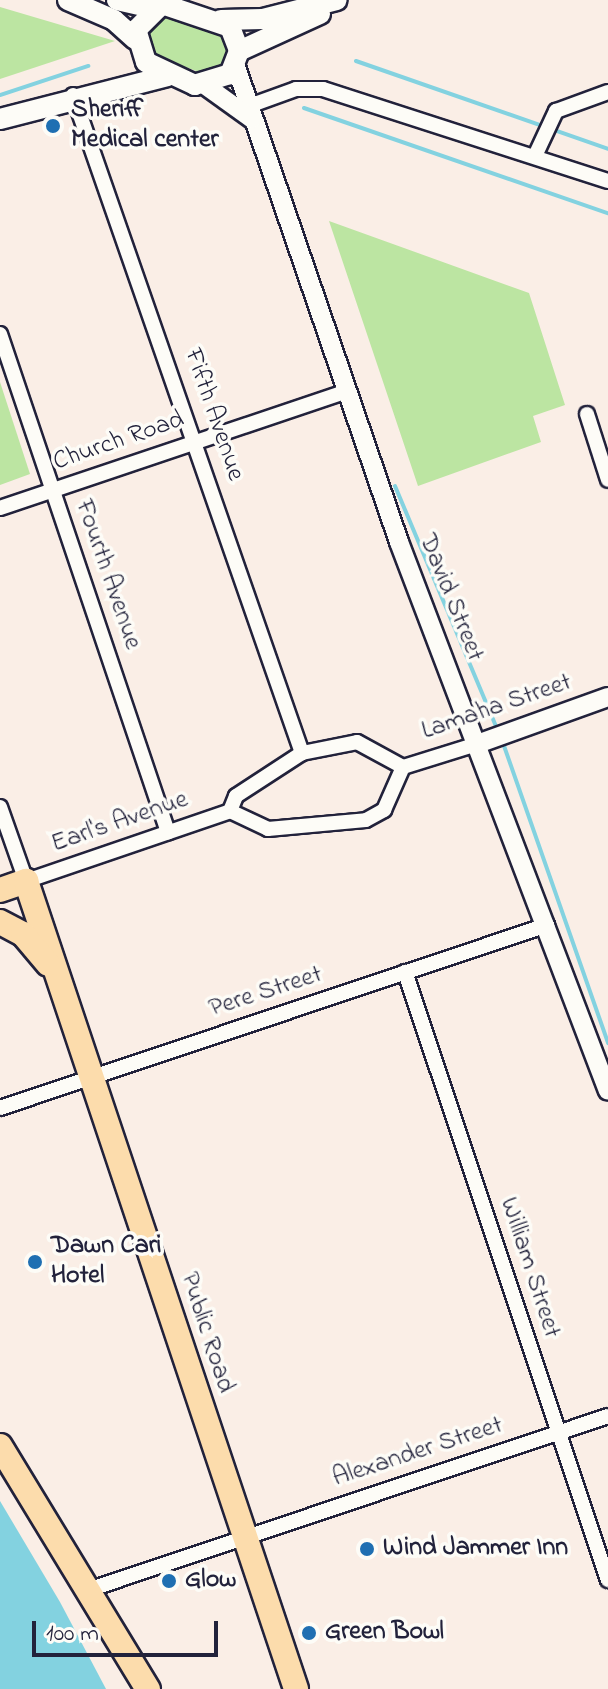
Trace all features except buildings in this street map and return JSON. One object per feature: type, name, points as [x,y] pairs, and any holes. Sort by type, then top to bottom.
[{"type":"main road","points":[[117,0],[151,8],[182,5],[221,20],[263,19],[337,0]]},
{"type":"main road","points":[[0,119],[106,86],[168,76],[206,86],[238,59],[344,0]]},
{"type":"main road","points":[[76,3],[136,44],[168,76]]},
{"type":"main road","points":[[106,86],[136,44],[151,8]]},
{"type":"main road","points":[[221,20],[238,59]]},
{"type":"main road","points":[[0,890],[26,881],[66,993]]},
{"type":"main road","points":[[0,922],[37,948],[66,993]]},
{"type":"main road","name":"Public Road","points":[[66,993],[296,1689]]},
{"type":"main road","points":[[0,1446],[148,1689]]},
{"type":"street","name":"David Street","points":[[238,59],[251,113],[345,392],[493,738],[547,925],[608,1091]]},
{"type":"street","points":[[206,86],[251,113],[296,89],[323,89],[608,181]]},
{"type":"street","points":[[535,156],[550,116],[608,92]]},
{"type":"street","name":"Fifth Avenue","points":[[73,95],[198,441],[302,753]]},
{"type":"street","name":"Fourth Avenue","points":[[0,334],[168,832]]},
{"type":"street","name":"Church Road","points":[[0,508],[345,392]]},
{"type":"street","points":[[587,414],[608,480]]},
{"type":"street","name":"Lamaha Street","points":[[403,767],[608,697]]},
{"type":"street","name":"Earl's Avenue","points":[[26,881],[230,811],[254,781],[302,753],[357,742],[403,767],[384,810],[366,820],[268,829],[230,811]]},
{"type":"street","points":[[0,807],[26,881]]},
{"type":"street","name":"Pere Street","points":[[0,1108],[547,925]]},
{"type":"street","name":"William Street","points":[[405,972],[608,1580]]},
{"type":"street","name":"Alexander Street","points":[[88,1590],[243,1534],[608,1416]]},
{"type":"green space","points":[[0,7],[115,41],[0,79]]},
{"type":"green space","points":[[168,14],[220,32],[229,53],[224,65],[205,74],[154,56],[147,31]]},
{"type":"green space","points":[[329,221],[529,293],[565,405],[533,416],[541,442],[418,486]]},
{"type":"green space","points":[[0,382],[30,474],[0,485]]},
{"type":"water","points":[[0,1501],[60,1602],[106,1689],[0,1689]]},
{"type":"waterway","points":[[356,61],[608,149]]},
{"type":"waterway","points":[[0,95],[88,66]]},
{"type":"waterway","points":[[304,108],[608,213]]},
{"type":"waterway","points":[[395,486],[498,731]]},
{"type":"waterway","points":[[503,743],[608,1043]]},
{"type":"place","name":"Sheriff Medical center","points":[[53,126]]},
{"type":"place","name":"Dawn Cari Hotel","points":[[35,1262]]},
{"type":"place","name":"Wind Jammer Inn","points":[[367,1549]]},
{"type":"place","name":"Glow","points":[[169,1581]]},
{"type":"place","name":"Green Bowl","points":[[309,1633]]}]
